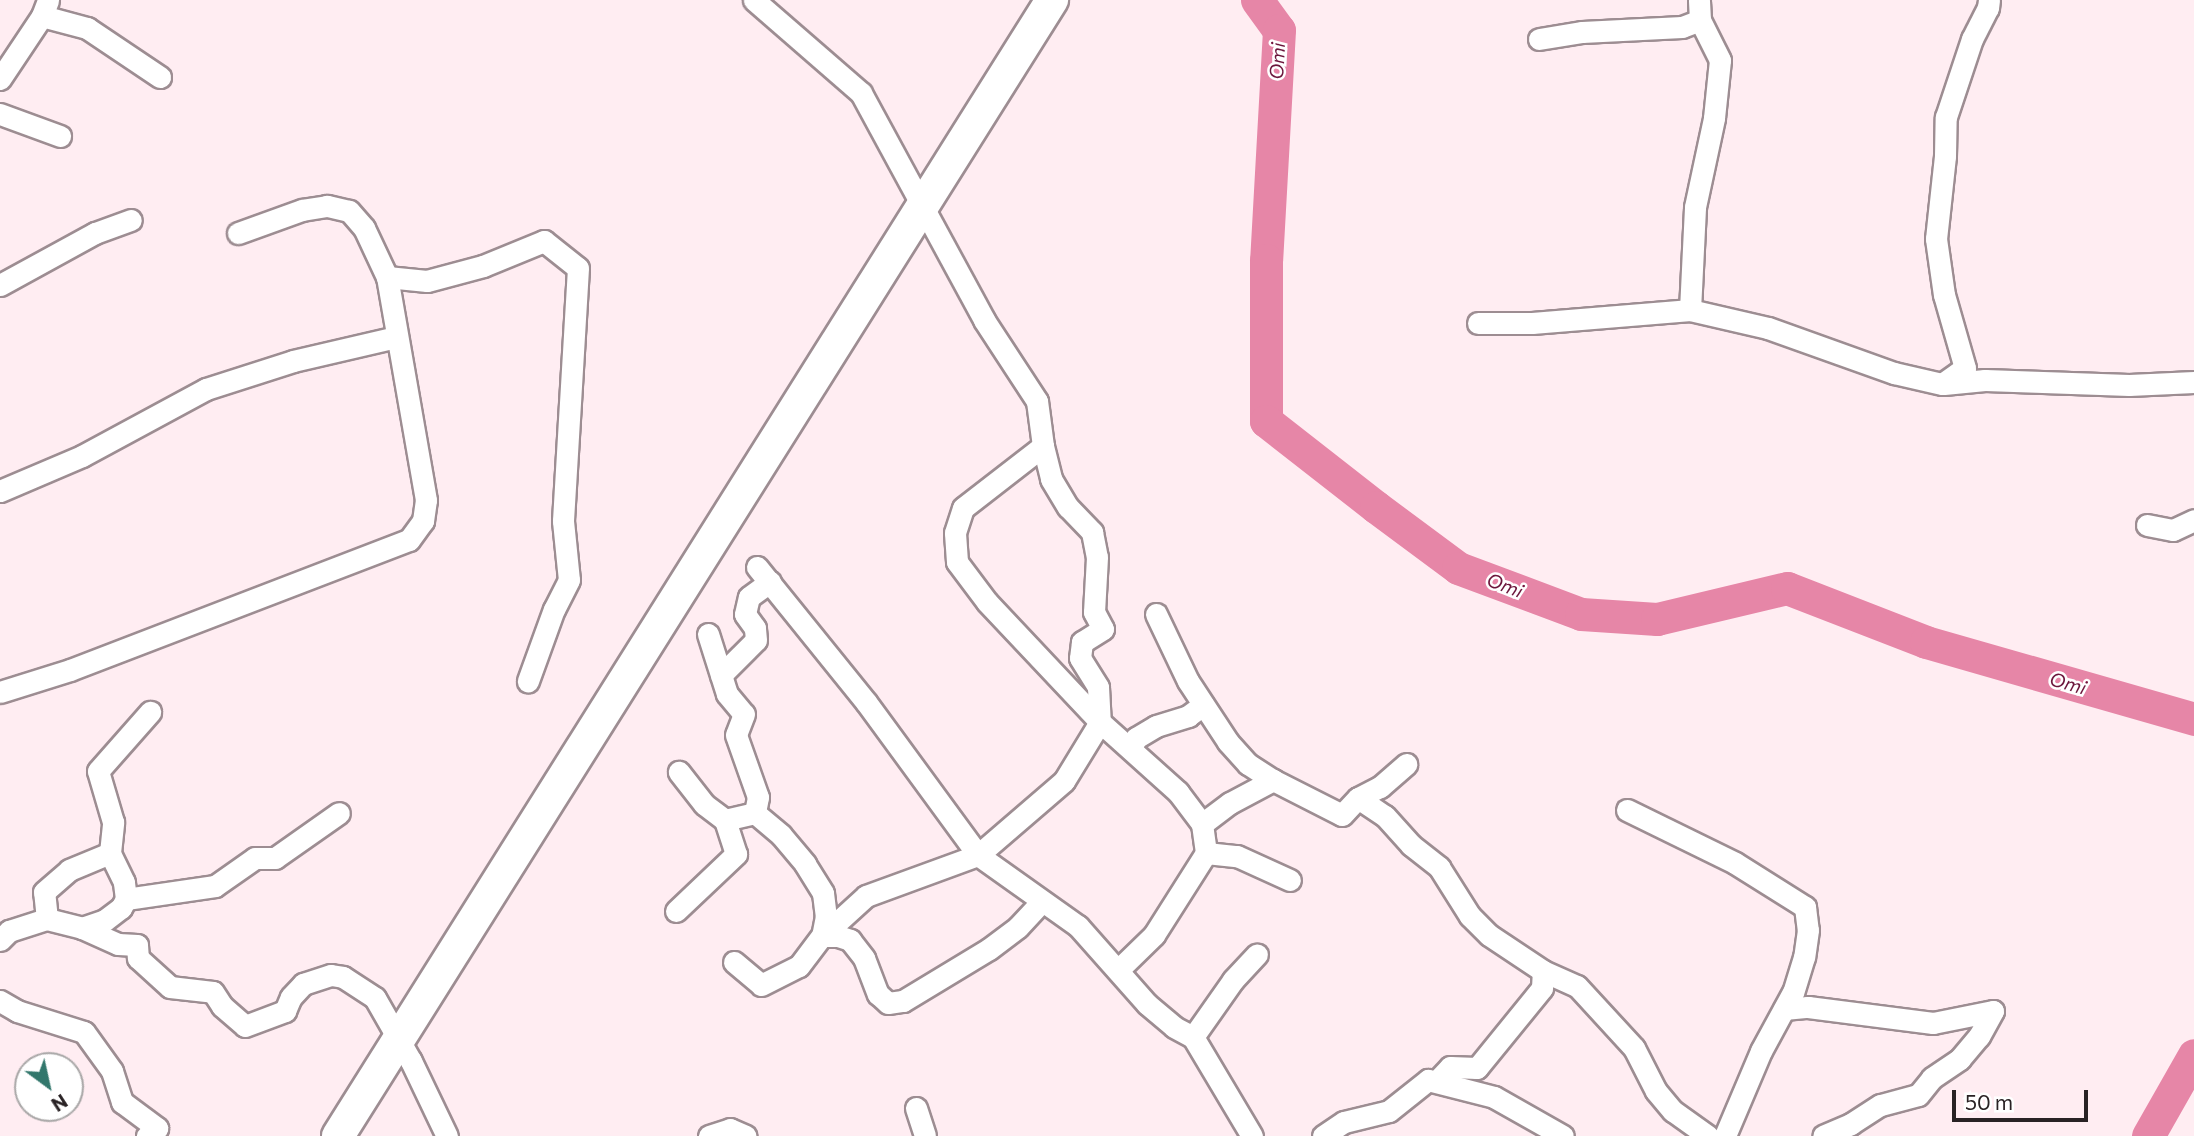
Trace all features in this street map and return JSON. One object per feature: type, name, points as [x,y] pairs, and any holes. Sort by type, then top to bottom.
[{"type":"highway","points":[[338,1136],[1052,0]]},
{"type":"street","points":[[734,962],[761,985],[800,966],[822,936],[866,896],[978,855],[1064,781],[1100,722],[1098,687],[1080,658],[1083,642],[1103,629],[1094,612],[1097,557],[1092,532],[1068,507],[1051,479],[1037,401],[984,320],[861,93],[754,0]]},
{"type":"street","points":[[1942,384],[1965,368],[1944,295],[1936,239],[1946,117],[1972,39],[1988,8],[1989,0]]},
{"type":"street","points":[[0,79],[45,8],[87,28],[160,78]]},
{"type":"street","points":[[1539,39],[1596,31],[1682,27],[1699,10],[1720,60],[1720,81],[1695,207],[1690,310]]},
{"type":"street","points":[[0,114],[60,136]]},
{"type":"street","points":[[0,692],[120,652],[409,540],[423,521],[426,500],[387,277],[364,228],[349,211],[327,205],[302,210],[238,233]]},
{"type":"street","points":[[0,285],[95,233],[131,220]]},
{"type":"street","points":[[387,277],[427,281],[483,266],[544,241],[578,268],[563,521],[569,580],[554,609],[528,681]]},
{"type":"street","points":[[1478,323],[1532,323],[1690,310],[1768,328],[1894,373],[1942,384],[1985,380],[2129,385],[2194,382]]},
{"type":"street","points":[[0,491],[82,456],[206,389],[293,361],[396,337]]},
{"type":"street","points":[[1043,446],[963,508],[955,533],[957,562],[987,602],[1100,722],[1178,792],[1202,824],[1206,853],[1154,935],[1118,970]]},
{"type":"street","points":[[2147,525],[2173,530],[2194,520]]},
{"type":"street","points":[[721,675],[756,640],[755,628],[745,614],[749,597],[764,575],[866,702],[978,855],[1078,926],[1147,1004],[1174,1027],[1193,1037],[1252,1136]]},
{"type":"street","points":[[1156,614],[1182,671],[1203,705],[1248,764],[1273,780],[1342,815],[1358,798],[1380,787],[1406,764]]},
{"type":"street","points":[[708,634],[727,694],[744,714],[736,735],[758,797],[755,813]]},
{"type":"street","points":[[1130,749],[1136,738],[1156,726],[1188,716],[1203,705]]},
{"type":"street","points":[[82,928],[105,920],[121,908],[125,899],[124,882],[110,853],[113,822],[98,771],[150,712]]},
{"type":"street","points":[[676,911],[736,854],[725,821],[704,804],[679,772]]},
{"type":"street","points":[[1202,824],[1230,803],[1273,780]]},
{"type":"street","points":[[1358,798],[1385,816],[1411,845],[1439,867],[1470,916],[1489,935],[1544,971],[1577,986],[1634,1048],[1656,1091],[1673,1111],[1707,1136]]},
{"type":"street","points":[[1627,810],[1735,863],[1805,906],[1808,930],[1804,957],[1784,1009],[1761,1051],[1725,1136]]},
{"type":"street","points":[[125,899],[215,886],[255,858],[275,858],[339,813]]},
{"type":"street","points":[[725,821],[755,813]]},
{"type":"street","points":[[755,813],[781,835],[823,892],[825,916],[822,936]]},
{"type":"street","points":[[47,919],[44,892],[69,870],[110,853]]},
{"type":"street","points":[[1206,853],[1237,856],[1290,880]]},
{"type":"street","points":[[822,936],[850,940],[872,971],[878,994],[888,1003],[903,1001],[989,949],[1018,927],[1042,901]]},
{"type":"street","points":[[0,940],[9,931],[47,919],[82,928],[118,944],[137,945],[138,958],[170,987],[213,992],[222,1006],[243,1025],[285,1011],[291,997],[303,984],[331,975],[352,981],[375,998],[411,1061],[447,1136]]},
{"type":"street","points":[[1193,1037],[1233,980],[1257,954]]},
{"type":"street","points":[[1437,1081],[1450,1067],[1477,1068],[1542,988],[1544,971]]},
{"type":"street","points":[[0,1000],[17,1011],[84,1032],[112,1071],[122,1102],[156,1133]]},
{"type":"street","points":[[1784,1009],[1808,1007],[1933,1023],[1993,1011],[1979,1037],[1960,1059],[1932,1078],[1918,1095],[1880,1105],[1851,1124],[1823,1136]]},
{"type":"street","points":[[1323,1136],[1344,1122],[1390,1111],[1428,1080],[1494,1097],[1563,1136]]},
{"type":"street","points":[[916,1108],[925,1136]]},
{"type":"street","points":[[709,1136],[730,1129],[746,1136]]},
{"type":"waterway","name":"Omi","points":[[1257,0],[1279,30],[1266,260],[1266,421],[1376,507],[1458,568],[1581,614],[1657,619],[1787,588],[1926,642],[2194,719]]},
{"type":"waterway","points":[[2169,711],[2194,704]]},
{"type":"waterway","name":"Omi","points":[[2148,1136],[2194,1055]]}]
